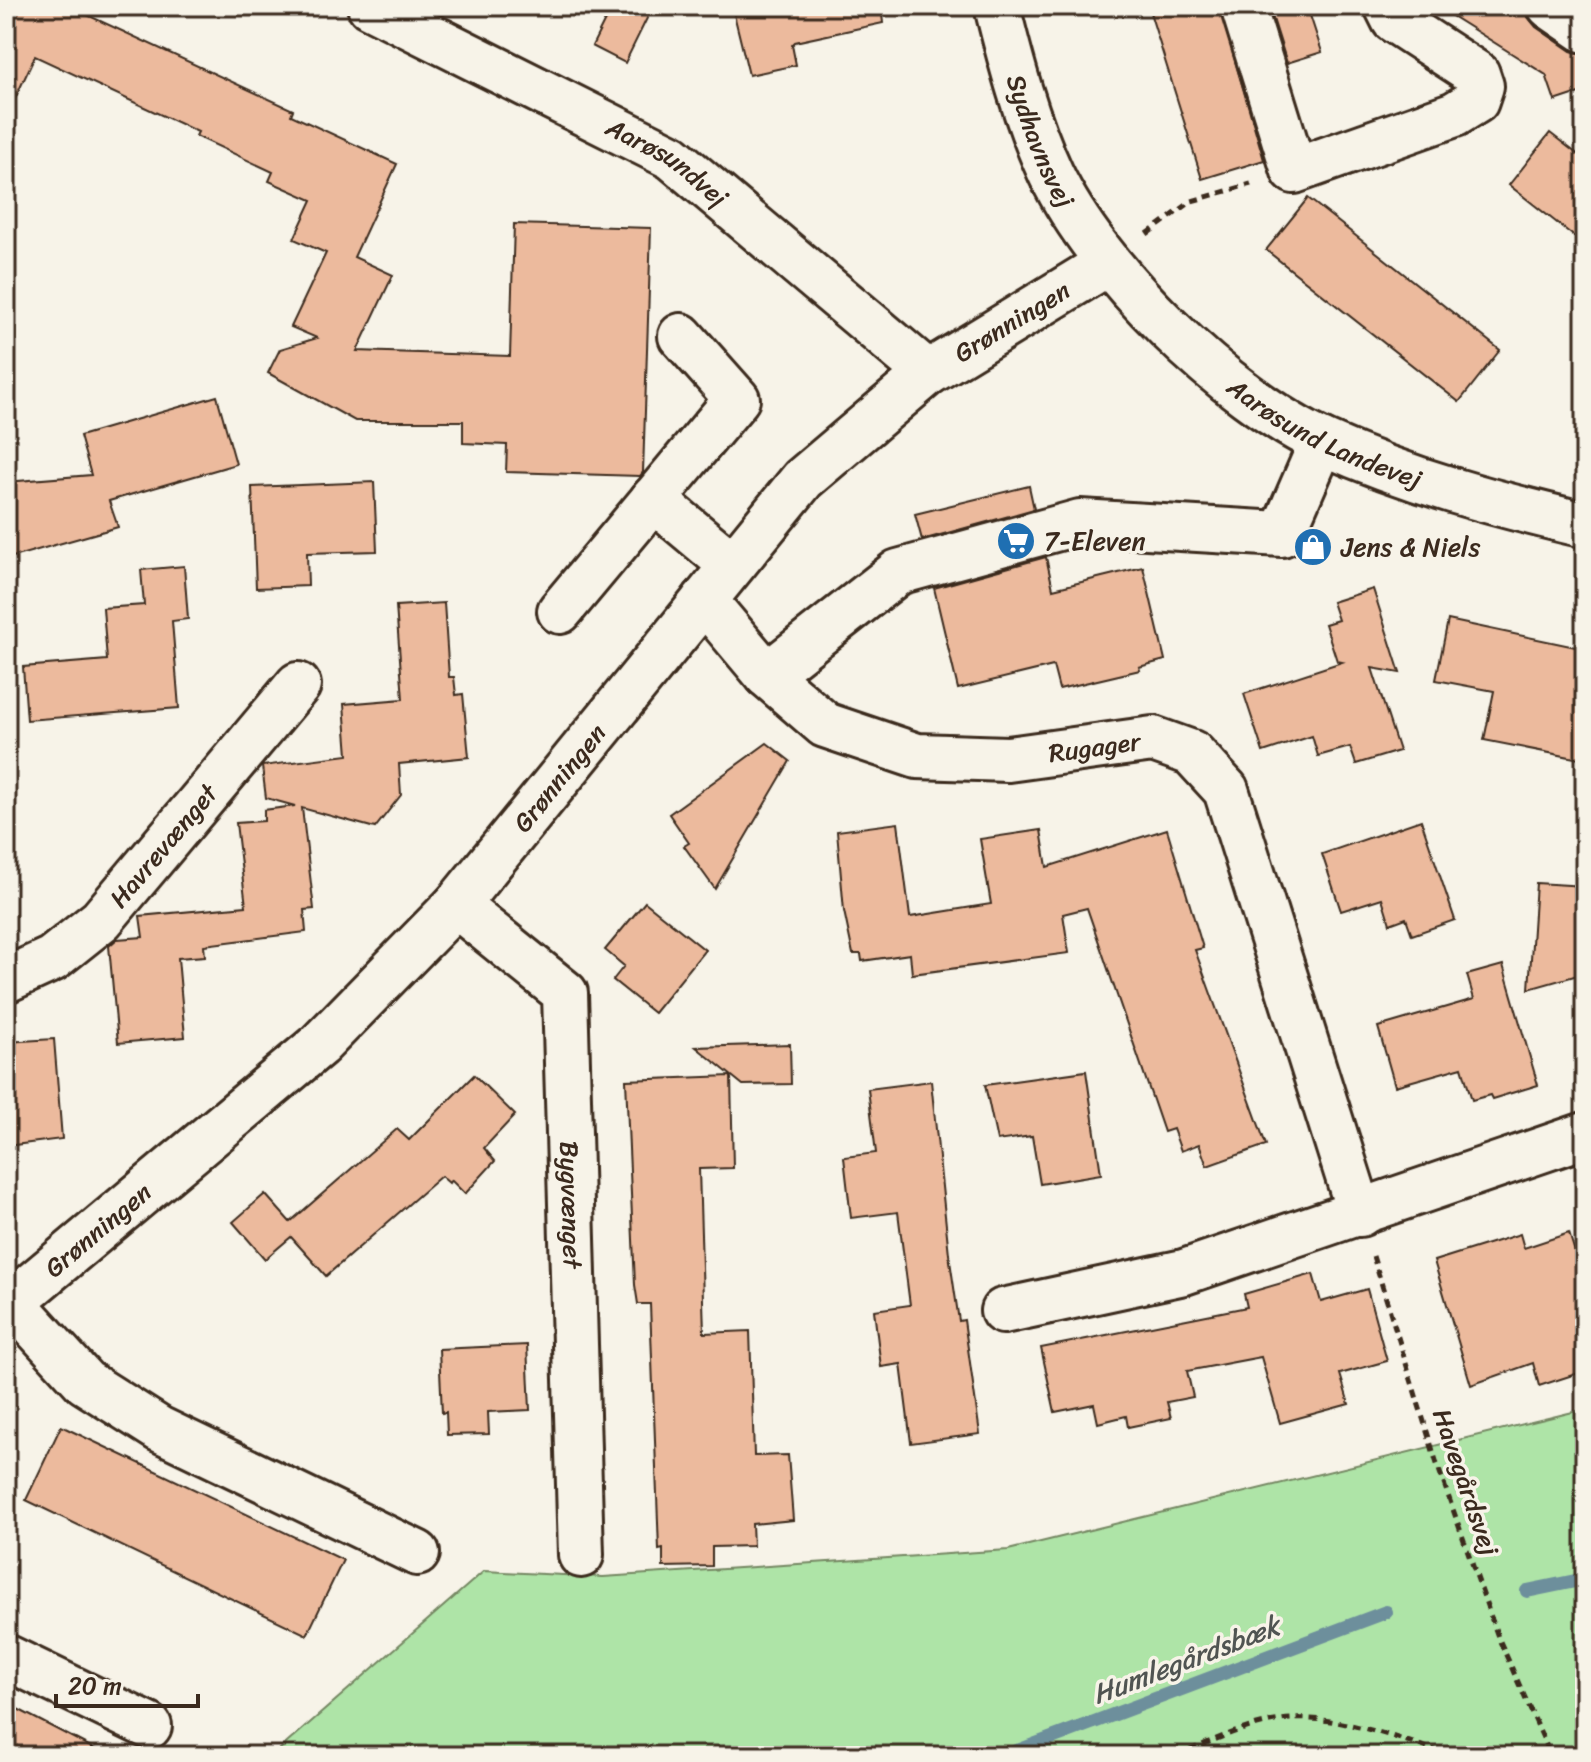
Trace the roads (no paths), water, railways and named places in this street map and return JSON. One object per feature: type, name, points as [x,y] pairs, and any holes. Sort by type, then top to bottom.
[{"type":"street","name":"Aarøsundvej","points":[[370,6],[672,157],[928,373]]},
{"type":"street","name":"Sydhavnsvej","points":[[997,6],[1014,76],[1052,175],[1108,263]]},
{"type":"street","points":[[1243,6],[1294,171],[1455,114],[1476,101],[1481,86],[1477,74],[1394,20],[1387,6]]},
{"type":"street","points":[[1550,6],[1585,30]]},
{"type":"street","name":"Grønningen","points":[[417,1553],[159,1429],[85,1382],[9,1304],[319,1045],[456,905],[803,479],[928,373],[1108,263]]},
{"type":"street","name":"Aarøsund Landevej","points":[[1108,263],[1167,324],[1244,394],[1322,442],[1463,496],[1585,525]]},
{"type":"street","points":[[560,611],[737,399],[681,336]]},
{"type":"street","points":[[767,675],[898,572],[1080,522],[1282,534],[1322,442]]},
{"type":"street","points":[[653,499],[732,565]]},
{"type":"street","name":"Rugager","points":[[704,600],[767,675],[825,725],[917,756],[1008,759],[1153,739],[1192,753],[1226,790],[1360,1214]]},
{"type":"street","name":"Havrevænget","points":[[6,980],[52,959],[101,920],[298,685]]},
{"type":"street","name":"Bygvænget","points":[[456,905],[565,993],[581,1555]]},
{"type":"street","points":[[1003,1311],[1184,1272],[1585,1135]]},
{"type":"street","points":[[6,1657],[149,1726]]},
{"type":"waterway","name":"Humlegårdsbæk","points":[[1527,1591],[1585,1579]]},
{"type":"waterway","name":"Humlegårdsbæk","points":[[1004,1756],[1386,1612]]},
{"type":"place","name":"7-Eleven","points":[[1016,541]]},
{"type":"place","name":"Jens & Niels","points":[[1313,547]]}]
